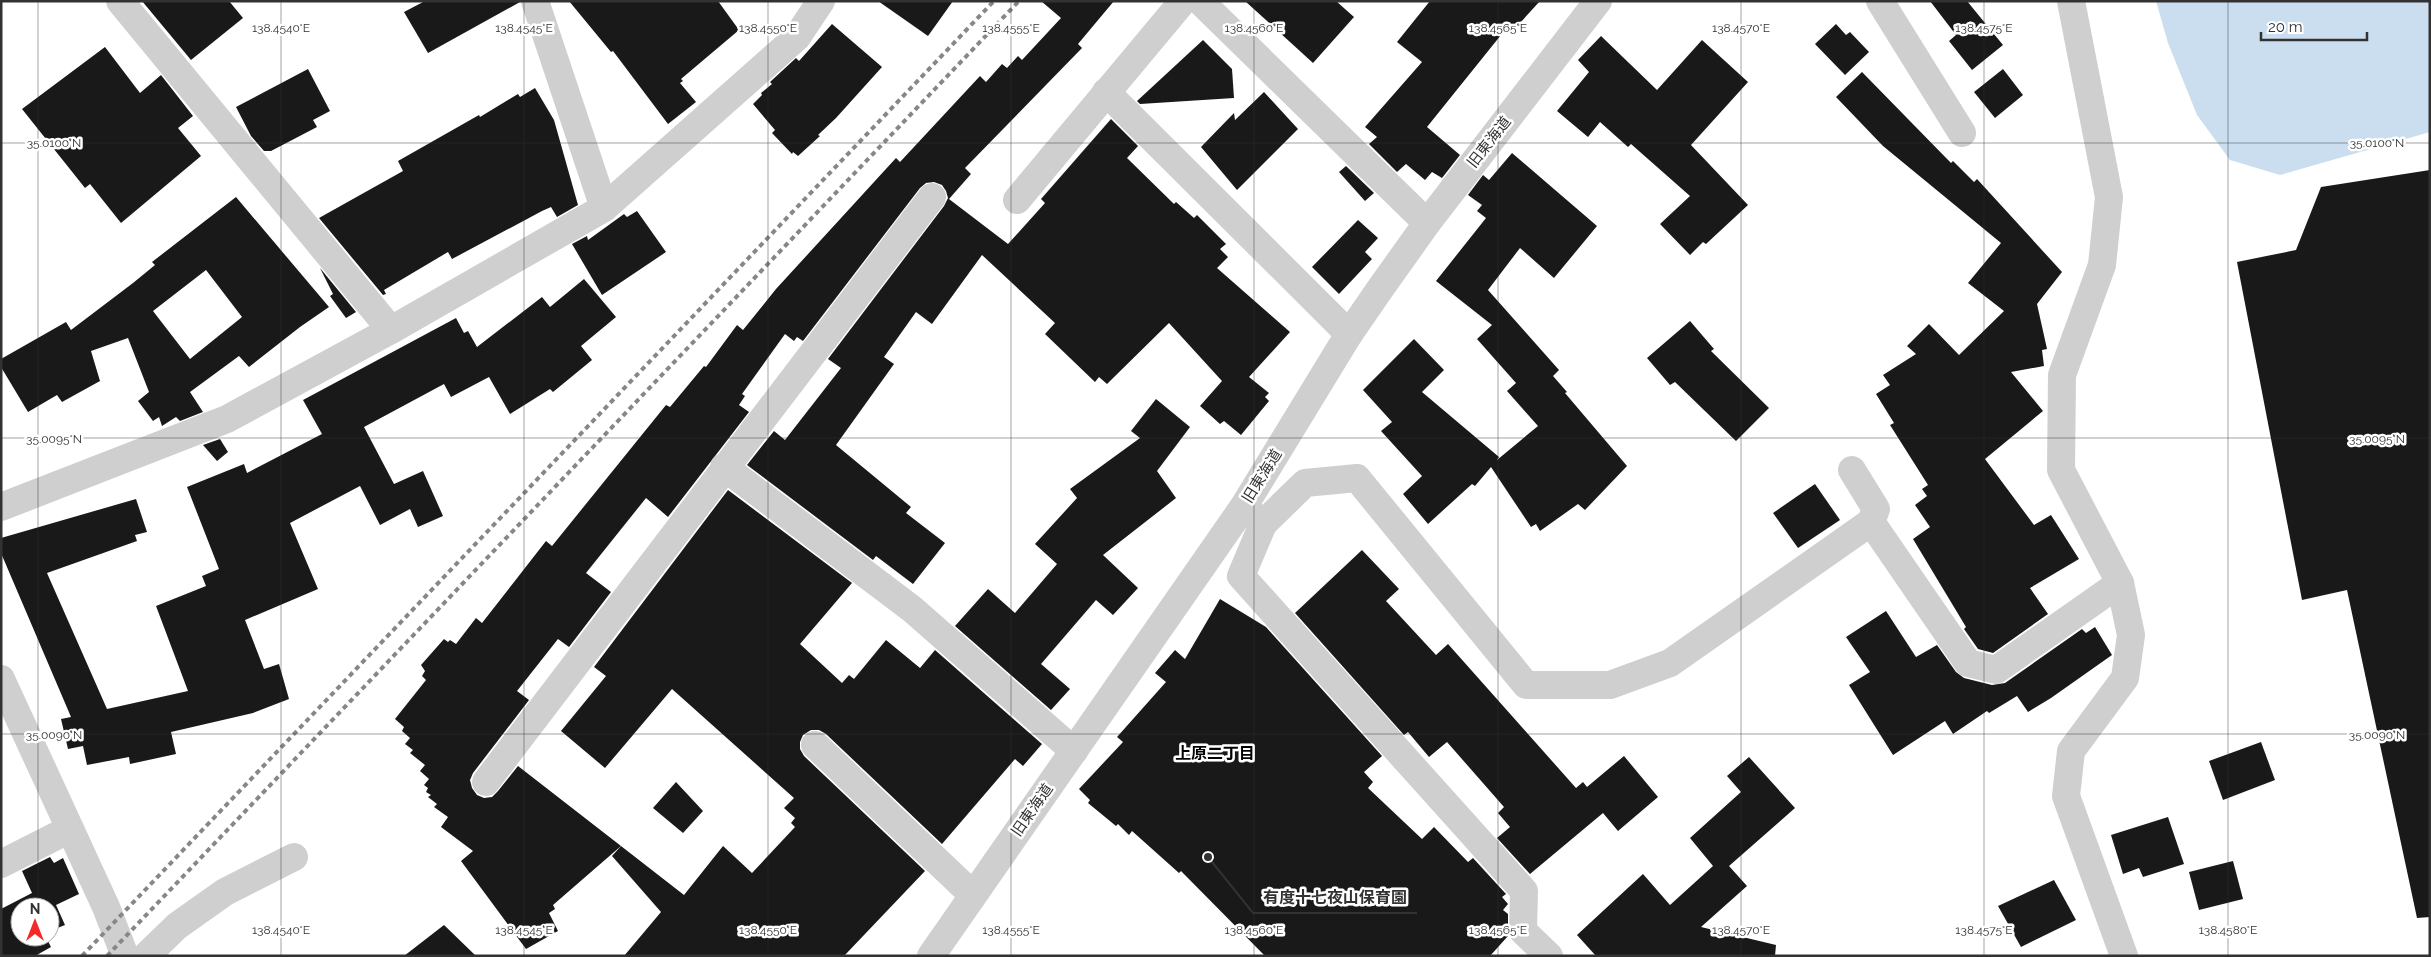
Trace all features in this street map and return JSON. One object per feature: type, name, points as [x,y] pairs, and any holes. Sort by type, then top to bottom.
[{"type":"street","points":[[120,1],[391,330]]},
{"type":"street","points":[[535,1],[604,208]]},
{"type":"street","points":[[1,507],[227,419],[391,330],[604,208],[797,37],[820,1]]},
{"type":"street","points":[[1017,200],[1183,1]]},
{"type":"street","points":[[1200,1],[1428,222]]},
{"type":"street","name":"旧東海道","points":[[931,956],[1074,751],[1253,515],[1349,334],[1428,222],[1598,1]]},
{"type":"street","points":[[1880,1],[1962,133]]},
{"type":"street","points":[[2071,1],[2109,197],[2102,264],[2062,375],[2061,470],[2120,583],[2131,635],[2125,678],[2071,751],[2066,796],[2124,956]]},
{"type":"street","points":[[1106,92],[1349,334]]},
{"type":"street","points":[[486,782],[932,196]]},
{"type":"street","points":[[724,467],[912,609],[1074,751]]},
{"type":"street","points":[[1549,956],[1523,931],[1524,891],[1241,576],[1253,515],[1305,483],[1357,478],[1526,685],[1610,685],[1670,663],[1871,522],[1876,509],[1852,470]]},
{"type":"street","points":[[1871,522],[1968,663],[1996,670],[2120,583]]},
{"type":"street","points":[[1,678],[106,907],[125,956]]},
{"type":"street","points":[[815,745],[973,895]]},
{"type":"street","points":[[1,864],[70,829]]},
{"type":"street","points":[[146,956],[177,926],[225,892],[294,857]]},
{"type":"water","points":[[2156,1],[2430,1],[2430,132],[2280,175],[2230,160],[2197,115],[2168,43]]},
{"type":"building","points":[[142,1],[229,1],[243,18],[191,60]]},
{"type":"building","points":[[425,1],[520,2],[428,53],[404,12]]},
{"type":"building","points":[[569,1],[718,1],[739,30],[681,79],[683,81],[680,83],[696,102],[668,124],[613,51],[611,52]]},
{"type":"building","points":[[878,1],[953,1],[928,36]]},
{"type":"building","points":[[1041,1],[1114,1],[1078,44],[1082,48],[965,168],[971,174],[949,199],[1008,244],[1045,203],[1041,199],[1111,119],[1138,146],[1127,158],[1174,204],[1176,202],[1194,218],[1197,215],[1226,244],[1220,249],[1228,257],[1217,268],[1290,332],[1249,377],[1269,393],[1265,397],[1269,401],[1241,435],[1224,421],[1220,424],[1200,406],[1222,381],[1169,323],[1107,384],[1099,377],[1095,382],[1045,334],[1055,323],[982,255],[932,324],[916,312],[884,357],[894,364],[836,445],[911,507],[906,513],[945,543],[913,584],[876,556],[873,560],[747,465],[774,431],[785,440],[841,368],[828,359],[944,206],[948,198],[942,185],[934,182],[926,183],[920,188],[803,341],[797,337],[794,341],[785,334],[742,394],[745,396],[739,405],[749,412],[668,517],[646,498],[586,573],[611,592],[569,647],[558,639],[517,691],[529,700],[473,773],[470,780],[472,788],[477,795],[484,798],[492,797],[518,766],[621,846],[553,905],[555,909],[549,913],[558,931],[526,949],[461,861],[473,851],[441,827],[448,817],[434,807],[437,804],[428,797],[431,795],[426,792],[428,788],[424,785],[429,779],[420,771],[425,765],[410,753],[413,750],[405,744],[410,738],[402,731],[404,727],[395,719],[426,680],[422,676],[425,671],[421,665],[444,639],[456,644],[476,618],[482,623],[546,541],[552,546],[666,405],[670,407],[704,366],[706,367],[737,325],[743,330],[776,289],[896,158],[900,162],[980,76],[986,82],[1002,64],[1007,68],[1018,56],[1022,60],[1061,18]]},
{"type":"building","points":[[1245,1],[1336,1],[1354,17],[1313,63]]},
{"type":"building","points":[[1430,1],[1540,1],[1510,34],[1505,30],[1427,127],[1460,155],[1442,178],[1432,172],[1425,180],[1406,164],[1397,172],[1369,144],[1377,137],[1365,127],[1422,62],[1397,42]]},
{"type":"building","points":[[1930,1],[1967,1],[2003,45],[1972,70],[1949,41],[1956,35]]},
{"type":"building","points":[[832,24],[882,67],[818,135],[820,136],[798,156],[793,152],[792,154],[772,133],[775,130],[753,104],[762,95],[761,93],[772,84],[770,82],[796,58],[799,61]]},
{"type":"building","points":[[1836,24],[1846,35],[1850,32],[1869,52],[1845,75],[1815,44]]},
{"type":"building","points":[[1601,36],[1657,90],[1702,40],[1748,82],[1691,145],[1748,205],[1706,244],[1703,242],[1690,255],[1660,224],[1690,196],[1631,144],[1628,147],[1600,122],[1588,137],[1557,111],[1589,72],[1578,60]]},
{"type":"building","points":[[1203,40],[1232,69],[1234,98],[1140,104],[1137,101]]},
{"type":"building","points":[[105,47],[140,93],[161,75],[193,116],[178,128],[201,156],[121,223],[90,184],[85,188],[22,109]]},
{"type":"building","points":[[308,69],[330,111],[313,120],[317,127],[271,151],[264,151],[251,136],[236,107]]},
{"type":"building","points":[[2003,69],[2023,95],[1995,118],[1974,92]]},
{"type":"building","points":[[1862,72],[1951,163],[1953,161],[1974,182],[1977,179],[2062,272],[2037,304],[2047,349],[2042,350],[2044,366],[2011,372],[2043,411],[1985,459],[2034,525],[2051,515],[2079,559],[2030,588],[2048,614],[1993,653],[1978,649],[1964,629],[1966,627],[1913,539],[1930,527],[1915,505],[1927,496],[1922,489],[1928,485],[1890,425],[1894,423],[1876,394],[1890,385],[1883,375],[1916,354],[1907,346],[1929,324],[1959,355],[2004,311],[1968,283],[2001,243],[1883,146],[1836,97]]},
{"type":"building","points":[[535,88],[554,120],[578,205],[557,217],[551,207],[452,259],[448,252],[384,290],[386,294],[383,295],[319,218],[403,171],[398,161],[479,115],[480,117],[518,94],[520,97]]},
{"type":"building","points":[[1264,92],[1298,129],[1237,190],[1201,147],[1234,113],[1235,120]]},
{"type":"building","points":[[1512,153],[1597,226],[1554,278],[1520,248],[1488,290],[1559,370],[1553,376],[1567,392],[1565,393],[1627,466],[1585,510],[1578,504],[1540,531],[1536,524],[1531,527],[1491,467],[1475,486],[1472,484],[1428,524],[1403,494],[1422,476],[1381,431],[1392,422],[1363,390],[1414,339],[1444,370],[1422,392],[1499,457],[1497,460],[1538,426],[1507,391],[1516,383],[1477,339],[1492,325],[1436,281],[1486,218],[1477,211],[1482,205],[1468,195],[1483,175],[1489,180]]},
{"type":"building","points":[[1346,166],[1374,193],[1365,201],[1339,172]]},
{"type":"building","points":[[2430,170],[2430,917],[2417,918],[2347,590],[2302,600],[2237,262],[2296,250],[2321,187]]},
{"type":"building","points":[[236,197],[329,307],[249,367],[239,356],[190,392],[203,412],[180,421],[176,417],[162,426],[159,417],[153,421],[138,401],[149,392],[128,338],[91,351],[100,381],[62,402],[57,395],[28,412],[1,367],[1,359],[66,322],[71,330],[155,265],[152,262]],"holes":[[[206,270],[242,317],[190,359],[153,311]]]},
{"type":"building","points":[[637,211],[666,252],[602,295],[572,244],[587,236],[588,240],[624,214],[627,217]]},
{"type":"building","points":[[1358,220],[1378,238],[1365,252],[1372,259],[1339,294],[1312,267]]},
{"type":"building","points":[[320,268],[356,312],[346,318],[330,296],[333,294]]},
{"type":"building","points":[[584,279],[616,317],[581,346],[592,360],[553,392],[550,389],[510,414],[489,377],[451,397],[444,384],[364,427],[394,484],[423,471],[443,516],[418,527],[410,509],[380,525],[360,486],[290,523],[318,589],[245,620],[264,669],[279,664],[289,699],[253,713],[171,732],[176,754],[130,764],[129,757],[87,765],[83,746],[68,749],[61,719],[71,717],[1,553],[1,538],[136,499],[147,532],[135,535],[137,541],[47,573],[107,709],[188,691],[156,606],[206,586],[202,576],[219,569],[187,487],[244,464],[247,473],[322,434],[303,400],[456,318],[464,333],[468,331],[477,347],[542,297],[550,307]]},
{"type":"building","points":[[1690,321],[1714,349],[1711,351],[1769,408],[1736,441],[1675,382],[1670,385],[1647,358]]},
{"type":"building","points":[[1156,399],[1190,427],[1157,471],[1176,498],[1103,555],[1138,588],[1113,615],[1096,600],[1041,664],[1070,689],[1051,710],[955,626],[988,589],[1015,613],[1057,564],[1035,544],[1077,498],[1070,489],[1140,438],[1131,431]]},
{"type":"building","points":[[220,439],[228,452],[217,461],[203,445]]},
{"type":"building","points":[[1815,484],[1840,520],[1798,548],[1773,513]]},
{"type":"building","points":[[728,490],[852,583],[800,644],[842,683],[849,675],[854,679],[886,640],[920,668],[935,650],[1042,744],[1023,766],[1015,759],[942,844],[826,734],[819,730],[811,730],[803,735],[800,749],[804,756],[925,871],[844,956],[624,956],[661,912],[612,856],[621,846],[684,895],[723,846],[752,873],[795,827],[791,823],[795,818],[784,808],[794,798],[672,689],[605,768],[561,731],[606,676],[594,667]]},
{"type":"building","points":[[1362,550],[1399,589],[1386,601],[1436,655],[1448,644],[1576,788],[1583,782],[1587,787],[1624,756],[1658,797],[1618,831],[1603,813],[1530,874],[1497,838],[1510,827],[1498,813],[1504,807],[1447,742],[1429,757],[1408,732],[1404,735],[1295,613]]},
{"type":"building","points":[[1220,599],[1266,627],[1382,756],[1364,772],[1373,782],[1368,788],[1422,839],[1434,827],[1468,862],[1473,858],[1506,894],[1502,897],[1508,904],[1503,910],[1508,914],[1508,936],[1490,956],[1265,956],[1181,871],[1179,873],[1132,831],[1129,835],[1118,824],[1116,826],[1088,803],[1090,800],[1079,789],[1123,742],[1117,737],[1166,682],[1155,673],[1175,650],[1185,659]]},
{"type":"building","points":[[1886,611],[1916,657],[1937,645],[1956,672],[1964,678],[1992,685],[2005,683],[2082,629],[2086,633],[2095,627],[2112,655],[2028,712],[2017,696],[1989,713],[1987,711],[1953,734],[1945,721],[1893,755],[1849,685],[1870,672],[1846,637]]},
{"type":"building","points":[[2261,742],[2275,780],[2223,800],[2209,761]]},
{"type":"building","points":[[1749,757],[1795,808],[1729,866],[1747,886],[1701,927],[1776,945],[1775,956],[1596,956],[1577,935],[1643,874],[1670,905],[1713,866],[1690,838],[1741,792],[1727,776]]},
{"type":"building","points":[[676,782],[703,811],[683,833],[653,808]]},
{"type":"building","points":[[2168,817],[2184,864],[2143,877],[2139,868],[2123,874],[2111,835]]},
{"type":"building","points":[[50,857],[54,863],[63,858],[79,894],[60,903],[60,897],[24,897],[32,893],[22,871]]},
{"type":"building","points":[[2233,861],[2243,899],[2199,910],[2189,872]]},
{"type":"building","points":[[2054,880],[2076,920],[2021,947],[1998,906]]},
{"type":"building","points":[[10,904],[10,947],[51,947],[35,956],[1,956],[1,909]]},
{"type":"building","points":[[60,914],[65,925],[60,927]]},
{"type":"building","points":[[444,925],[476,956],[404,956]]},
{"type":"railway","points":[[82,956],[994,1]]},
{"type":"railway","points":[[107,956],[1019,1]]},
{"type":"place","name":"有度十七夜山保育園","points":[[1208,857]]},
{"type":"district","name":"上原二丁目","points":[[1215,753]]}]
